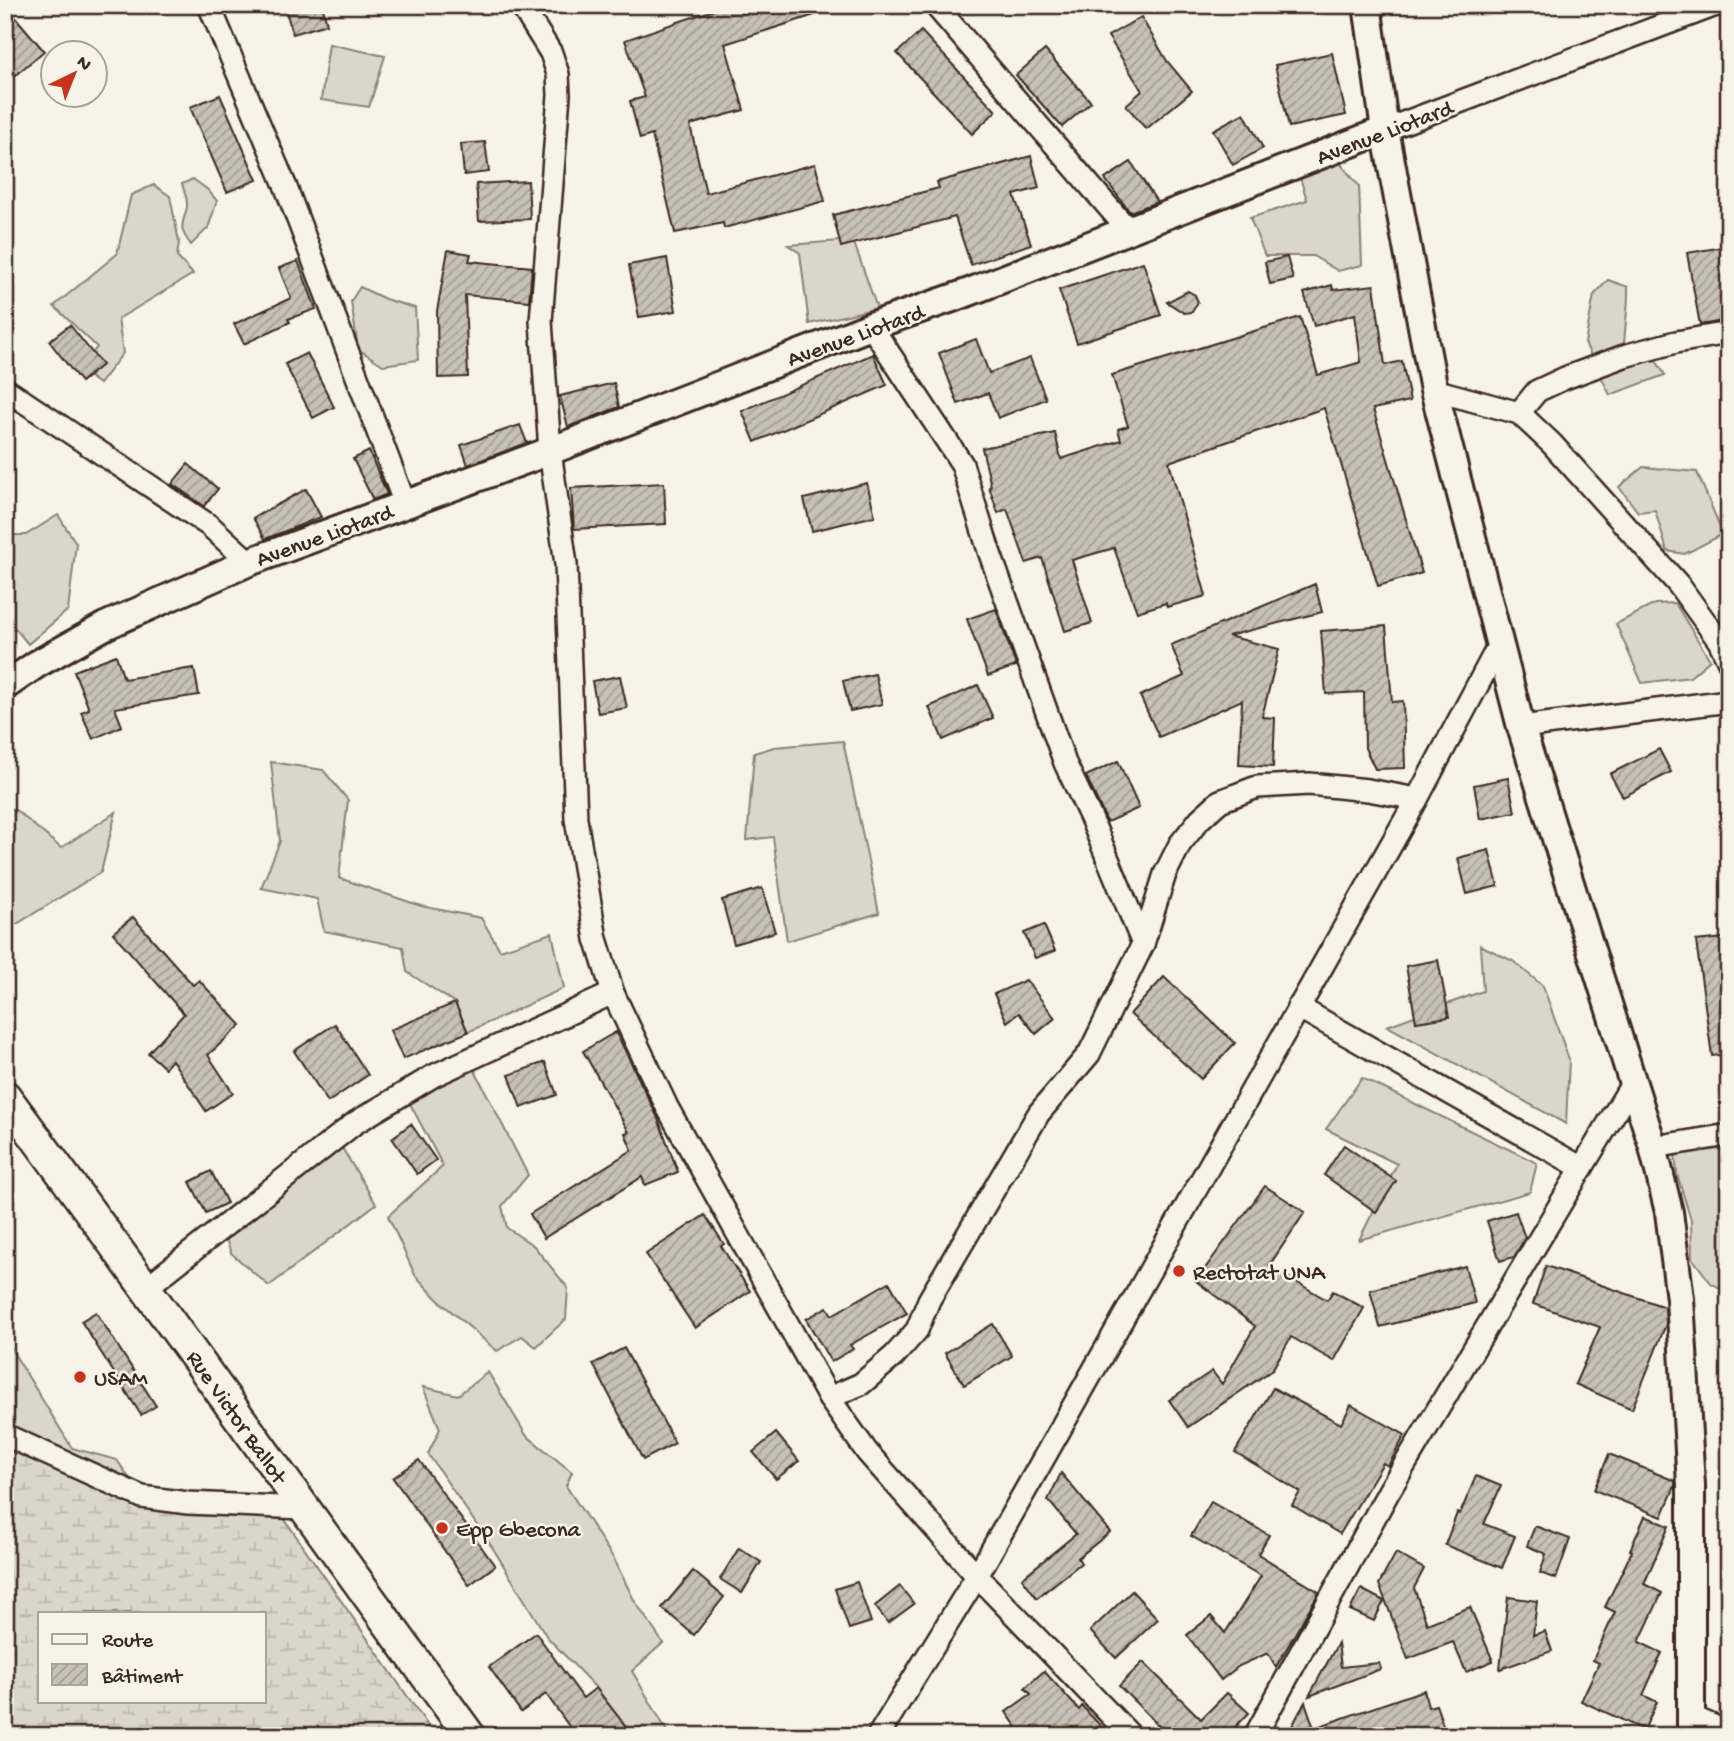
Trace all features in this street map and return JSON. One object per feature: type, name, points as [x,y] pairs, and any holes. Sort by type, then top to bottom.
[{"type":"main road","name":"Rue Victor Ballot","points":[[5,1096],[147,1287],[303,1508],[470,1736]]},
{"type":"street","points":[[209,5],[285,185],[405,504]]},
{"type":"street","points":[[521,5],[551,53],[558,74],[559,95],[541,321],[550,451],[566,565],[576,818],[596,939],[613,993],[667,1107],[829,1398],[867,1452],[977,1576],[1130,1736]]},
{"type":"street","points":[[935,5],[1129,231]]},
{"type":"street","points":[[1367,5],[1385,130],[1434,390],[1521,727],[1653,1147],[1669,1212],[1680,1299],[1691,1485],[1691,1726],[1724,1728]]},
{"type":"street","name":"Avenue Liotard","points":[[5,686],[37,664],[105,626],[249,562],[550,451],[1716,5]]},
{"type":"street","points":[[871,326],[962,464],[989,551],[1065,763],[1091,818],[1143,944]]},
{"type":"street","points":[[1519,413],[1537,391],[1565,377],[1624,356],[1676,342],[1729,333]]},
{"type":"street","points":[[5,389],[209,526],[249,562]]},
{"type":"street","points":[[1434,390],[1519,413],[1552,444],[1678,584],[1719,641],[1729,662]]},
{"type":"street","points":[[878,1736],[977,1576],[1417,799],[1500,643]]},
{"type":"street","points":[[1521,727],[1729,701]]},
{"type":"street","points":[[829,1398],[861,1384],[894,1356],[917,1330],[929,1300],[1039,1112],[1089,1054],[1143,944],[1165,874],[1180,844],[1200,819],[1220,801],[1257,787],[1309,784],[1368,790],[1417,799]]},
{"type":"street","points":[[147,1287],[355,1123],[433,1076],[613,993]]},
{"type":"street","points":[[1298,1007],[1582,1168]]},
{"type":"street","points":[[1255,1736],[1389,1491],[1632,1084]]},
{"type":"street","points":[[1653,1147],[1729,1135]]},
{"type":"street","points":[[5,1435],[142,1497],[188,1503],[303,1508]]},
{"type":"green space","points":[[329,44],[385,56],[369,107],[321,100]]},
{"type":"green space","points":[[1335,157],[1359,186],[1362,265],[1338,271],[1313,256],[1265,256],[1250,218],[1307,200],[1296,165]]},
{"type":"green space","points":[[193,179],[217,201],[208,228],[191,245],[183,230],[187,204],[182,184]]},
{"type":"green space","points":[[154,185],[170,196],[179,242],[177,257],[193,274],[118,319],[123,353],[99,384],[80,370],[97,347],[54,306],[117,254],[131,195]]},
{"type":"green space","points":[[853,240],[877,308],[809,324],[800,253],[788,245]]},
{"type":"green space","points":[[1608,280],[1628,287],[1624,355],[1649,349],[1665,375],[1610,395],[1585,343],[1594,295]]},
{"type":"green space","points":[[360,287],[385,299],[415,308],[418,360],[383,365],[358,349],[351,301]]},
{"type":"green space","points":[[1643,467],[1697,472],[1723,534],[1685,554],[1667,551],[1655,510],[1638,512],[1619,487]]},
{"type":"green space","points":[[58,515],[76,543],[68,610],[28,644],[15,628],[5,633],[5,535],[26,535]]},
{"type":"green space","points":[[1675,603],[1710,660],[1690,677],[1642,683],[1616,624],[1655,604]]},
{"type":"green space","points":[[843,741],[879,913],[787,941],[773,837],[747,840],[754,753],[774,747]]},
{"type":"green space","points":[[271,762],[323,770],[348,800],[339,878],[421,906],[481,918],[500,950],[552,933],[564,988],[468,1032],[455,1003],[407,972],[403,947],[324,931],[317,899],[261,888],[280,841]]},
{"type":"green space","points":[[5,806],[17,811],[61,848],[116,812],[101,872],[7,930],[5,895],[13,888],[5,874]]},
{"type":"green space","points":[[1480,945],[1513,961],[1543,986],[1569,1060],[1566,1124],[1387,1026],[1483,991]]},
{"type":"green space","points":[[472,1065],[528,1175],[502,1206],[507,1228],[534,1246],[568,1288],[566,1319],[536,1347],[522,1336],[497,1351],[437,1299],[415,1275],[388,1216],[443,1166],[407,1098]]},
{"type":"green space","points":[[1362,1078],[1537,1163],[1530,1192],[1359,1240],[1397,1164],[1326,1129]]},
{"type":"green space","points":[[1729,1135],[1729,1293],[1711,1283],[1692,1258],[1691,1220],[1677,1174],[1674,1143]]},
{"type":"green space","points":[[336,1138],[376,1204],[269,1286],[231,1253],[222,1228]]},
{"type":"green space","points":[[5,1339],[72,1448],[117,1460],[142,1497],[5,1435]]},
{"type":"green space","points":[[488,1372],[526,1435],[572,1472],[566,1486],[614,1559],[634,1600],[663,1643],[632,1671],[670,1736],[633,1736],[596,1688],[547,1637],[494,1550],[428,1454],[440,1429],[423,1387],[458,1395]]},
{"type":"green space","points":[[5,1435],[142,1497],[276,1507],[435,1736],[5,1736]]},
{"type":"building","points":[[5,5],[38,44],[38,56],[5,84]]},
{"type":"building","points":[[284,5],[322,5],[327,24],[293,34]]},
{"type":"building","points":[[728,5],[832,5],[833,9],[725,44],[744,110],[690,125],[706,193],[815,164],[825,201],[724,228],[723,223],[675,233],[652,135],[640,139],[630,101],[645,97],[625,40]]},
{"type":"building","points":[[1141,17],[1167,61],[1192,91],[1146,129],[1126,105],[1142,91],[1108,36]]},
{"type":"building","points":[[921,31],[996,111],[972,134],[897,53]]},
{"type":"building","points":[[1045,50],[1091,102],[1062,127],[1016,75]]},
{"type":"building","points":[[1332,53],[1346,115],[1289,127],[1275,65]]},
{"type":"building","points":[[220,95],[257,180],[227,192],[190,107]]},
{"type":"building","points":[[1244,113],[1263,148],[1233,165],[1213,130]]},
{"type":"building","points":[[485,142],[489,172],[464,175],[461,144]]},
{"type":"building","points":[[1031,156],[1039,188],[1014,195],[1031,244],[971,265],[955,217],[841,247],[833,215],[939,188],[937,182]]},
{"type":"building","points":[[1131,162],[1157,202],[1130,212],[1105,179]]},
{"type":"building","points":[[528,181],[530,219],[479,221],[476,184]]},
{"type":"building","points":[[1723,247],[1729,280],[1729,320],[1700,325],[1687,253]]},
{"type":"building","points":[[448,250],[471,254],[469,261],[532,267],[529,301],[465,295],[468,377],[438,378],[437,311]]},
{"type":"building","points":[[1287,257],[1293,279],[1270,284],[1265,262]]},
{"type":"building","points":[[667,258],[676,311],[639,317],[629,265]]},
{"type":"building","points":[[298,261],[316,309],[288,319],[290,322],[244,344],[234,324],[291,298],[279,268]]},
{"type":"building","points":[[1143,262],[1161,315],[1077,343],[1059,290]]},
{"type":"building","points":[[1332,285],[1333,290],[1374,285],[1385,365],[1402,361],[1410,401],[1373,409],[1422,573],[1378,586],[1324,408],[1169,462],[1206,596],[1167,607],[1166,603],[1137,612],[1114,548],[1072,560],[1092,623],[1065,631],[1042,558],[1026,563],[1007,509],[998,513],[989,487],[991,486],[982,448],[1055,433],[1061,459],[1121,440],[1118,429],[1128,426],[1112,375],[1300,317],[1318,375],[1361,362],[1355,314],[1314,326],[1304,293]]},
{"type":"building","points":[[1188,291],[1195,295],[1198,302],[1192,312],[1184,313],[1167,302]]},
{"type":"building","points":[[70,325],[102,365],[81,382],[49,341]]},
{"type":"building","points":[[976,339],[989,373],[1030,358],[1046,399],[998,418],[988,393],[958,404],[939,353]]},
{"type":"building","points":[[307,353],[334,407],[313,418],[285,364]]},
{"type":"building","points":[[873,354],[887,385],[755,442],[742,411]]},
{"type":"building","points":[[614,383],[619,407],[568,427],[560,396]]},
{"type":"building","points":[[520,425],[527,443],[468,465],[461,445]]},
{"type":"building","points":[[369,451],[387,494],[373,500],[353,459]]},
{"type":"building","points":[[188,464],[218,489],[204,506],[172,484]]},
{"type":"building","points":[[664,483],[666,524],[574,529],[571,488]]},
{"type":"building","points":[[867,483],[875,516],[812,531],[804,499]]},
{"type":"building","points":[[306,489],[321,517],[265,539],[253,518]]},
{"type":"building","points":[[1315,584],[1322,612],[1228,636],[1279,649],[1262,717],[1275,718],[1273,767],[1239,765],[1242,700],[1159,737],[1140,696],[1184,676],[1171,645]]},
{"type":"building","points":[[996,609],[1016,666],[988,676],[967,619]]},
{"type":"building","points":[[1386,626],[1392,702],[1403,701],[1405,768],[1375,769],[1365,748],[1364,692],[1326,694],[1321,631]]},
{"type":"building","points":[[116,655],[124,679],[194,668],[199,695],[115,708],[122,726],[93,739],[81,712],[89,709],[74,671]]},
{"type":"building","points":[[875,674],[882,704],[850,711],[843,681]]},
{"type":"building","points":[[620,676],[627,708],[598,713],[592,681]]},
{"type":"building","points":[[978,685],[993,718],[943,740],[929,707]]},
{"type":"building","points":[[1659,749],[1671,772],[1623,797],[1610,774]]},
{"type":"building","points":[[1118,761],[1139,808],[1107,822],[1086,776]]},
{"type":"building","points":[[1508,778],[1515,812],[1480,819],[1474,785]]},
{"type":"building","points":[[1489,850],[1498,886],[1467,894],[1458,858]]},
{"type":"building","points":[[762,888],[775,932],[734,944],[722,900]]},
{"type":"building","points":[[133,917],[193,985],[199,980],[241,1025],[208,1055],[233,1093],[206,1111],[172,1060],[165,1068],[148,1053],[184,1014],[113,933]]},
{"type":"building","points":[[1044,925],[1055,951],[1035,958],[1024,933]]},
{"type":"building","points":[[1723,938],[1729,978],[1729,1054],[1712,1056],[1696,941]]},
{"type":"building","points":[[1438,960],[1449,1017],[1416,1022],[1406,966]]},
{"type":"building","points":[[1164,977],[1235,1043],[1201,1079],[1130,1014]]},
{"type":"building","points":[[1026,980],[1055,1018],[1036,1034],[1019,1013],[1007,1022],[994,994]]},
{"type":"building","points":[[455,1003],[468,1032],[403,1059],[390,1030]]},
{"type":"building","points":[[335,1024],[368,1075],[328,1102],[294,1051]]},
{"type":"building","points":[[616,1032],[657,1116],[678,1172],[645,1185],[642,1177],[544,1238],[530,1214],[632,1150],[625,1133],[629,1132],[583,1051]]},
{"type":"building","points":[[545,1062],[557,1095],[521,1108],[509,1075]]},
{"type":"building","points":[[411,1124],[436,1160],[417,1174],[392,1138]]},
{"type":"building","points":[[1344,1145],[1396,1181],[1376,1212],[1324,1175]]},
{"type":"building","points":[[211,1171],[227,1203],[206,1213],[190,1182]]},
{"type":"building","points":[[1265,1186],[1305,1212],[1269,1266],[1327,1300],[1333,1291],[1364,1308],[1334,1361],[1291,1337],[1272,1370],[1188,1427],[1169,1400],[1212,1371],[1222,1384],[1255,1326],[1196,1281]]},
{"type":"building","points":[[1516,1212],[1525,1238],[1514,1257],[1500,1261],[1487,1221]]},
{"type":"building","points":[[705,1215],[750,1291],[695,1328],[646,1254]]},
{"type":"building","points":[[1465,1266],[1475,1303],[1380,1327],[1370,1290]]},
{"type":"building","points":[[1546,1266],[1665,1307],[1666,1324],[1632,1409],[1575,1384],[1600,1327],[1533,1304]]},
{"type":"building","points":[[889,1282],[907,1313],[850,1345],[853,1349],[831,1362],[806,1319],[827,1307],[832,1315]]},
{"type":"building","points":[[96,1312],[156,1406],[141,1415],[81,1321]]},
{"type":"building","points":[[993,1324],[1012,1356],[964,1385],[945,1353]]},
{"type":"building","points":[[624,1348],[675,1443],[643,1460],[593,1364]]},
{"type":"building","points":[[1273,1388],[1341,1424],[1351,1405],[1405,1435],[1388,1466],[1383,1463],[1340,1534],[1292,1505],[1300,1492],[1235,1452]]},
{"type":"building","points":[[776,1433],[799,1461],[776,1479],[753,1452]]},
{"type":"building","points":[[1609,1454],[1675,1481],[1662,1517],[1594,1490]]},
{"type":"building","points":[[419,1460],[495,1566],[469,1585],[393,1478]]},
{"type":"building","points":[[1061,1473],[1110,1532],[1078,1558],[1081,1563],[1037,1598],[1022,1578],[1076,1534],[1048,1500]]},
{"type":"building","points":[[1476,1476],[1501,1486],[1484,1524],[1515,1536],[1502,1568],[1445,1545],[1457,1513],[1460,1514]]},
{"type":"building","points":[[1211,1502],[1269,1535],[1258,1554],[1319,1592],[1276,1667],[1268,1653],[1239,1666],[1221,1680],[1187,1635],[1211,1616],[1225,1633],[1261,1576],[1191,1536]]},
{"type":"building","points":[[1645,1516],[1669,1526],[1644,1584],[1662,1593],[1639,1642],[1662,1653],[1643,1695],[1657,1702],[1644,1730],[1581,1701],[1599,1663],[1593,1660],[1615,1612],[1605,1607],[1632,1551],[1630,1550]]},
{"type":"building","points":[[1535,1526],[1570,1539],[1556,1579],[1540,1573],[1546,1554],[1527,1546]]},
{"type":"building","points":[[739,1548],[761,1562],[742,1593],[720,1579]]},
{"type":"building","points":[[1396,1553],[1424,1569],[1414,1588],[1427,1624],[1470,1607],[1493,1661],[1466,1672],[1453,1642],[1408,1659],[1379,1584]]},
{"type":"building","points":[[693,1571],[724,1597],[694,1635],[662,1608]]},
{"type":"building","points":[[857,1582],[871,1622],[849,1629],[835,1589]]},
{"type":"building","points":[[900,1586],[914,1604],[888,1623],[875,1606]]},
{"type":"building","points":[[1361,1589],[1384,1601],[1374,1621],[1350,1610]]},
{"type":"building","points":[[1132,1591],[1158,1619],[1116,1658],[1090,1631]]},
{"type":"building","points":[[1508,1597],[1537,1601],[1533,1635],[1545,1631],[1552,1651],[1500,1669]]},
{"type":"building","points":[[536,1633],[583,1698],[596,1688],[633,1736],[576,1736],[546,1694],[521,1712],[489,1667]]},
{"type":"building","points":[[1338,1643],[1341,1667],[1379,1663],[1381,1669],[1309,1696]]},
{"type":"building","points":[[1143,1662],[1201,1719],[1227,1693],[1249,1713],[1227,1736],[1169,1736],[1119,1686]]},
{"type":"building","points":[[1044,1671],[1079,1710],[1082,1706],[1110,1736],[1023,1736],[1006,1712],[1031,1694],[1025,1688]]},
{"type":"building","points":[[1424,1690],[1428,1707],[1436,1705],[1447,1736],[1300,1736],[1290,1730],[1305,1702],[1314,1728]]},
{"type":"place","name":"Rectotat UNA","points":[[1179,1271]]},
{"type":"place","name":"USAM","points":[[80,1377]]},
{"type":"place","name":"Epp Gbecona","points":[[442,1528]]}]
